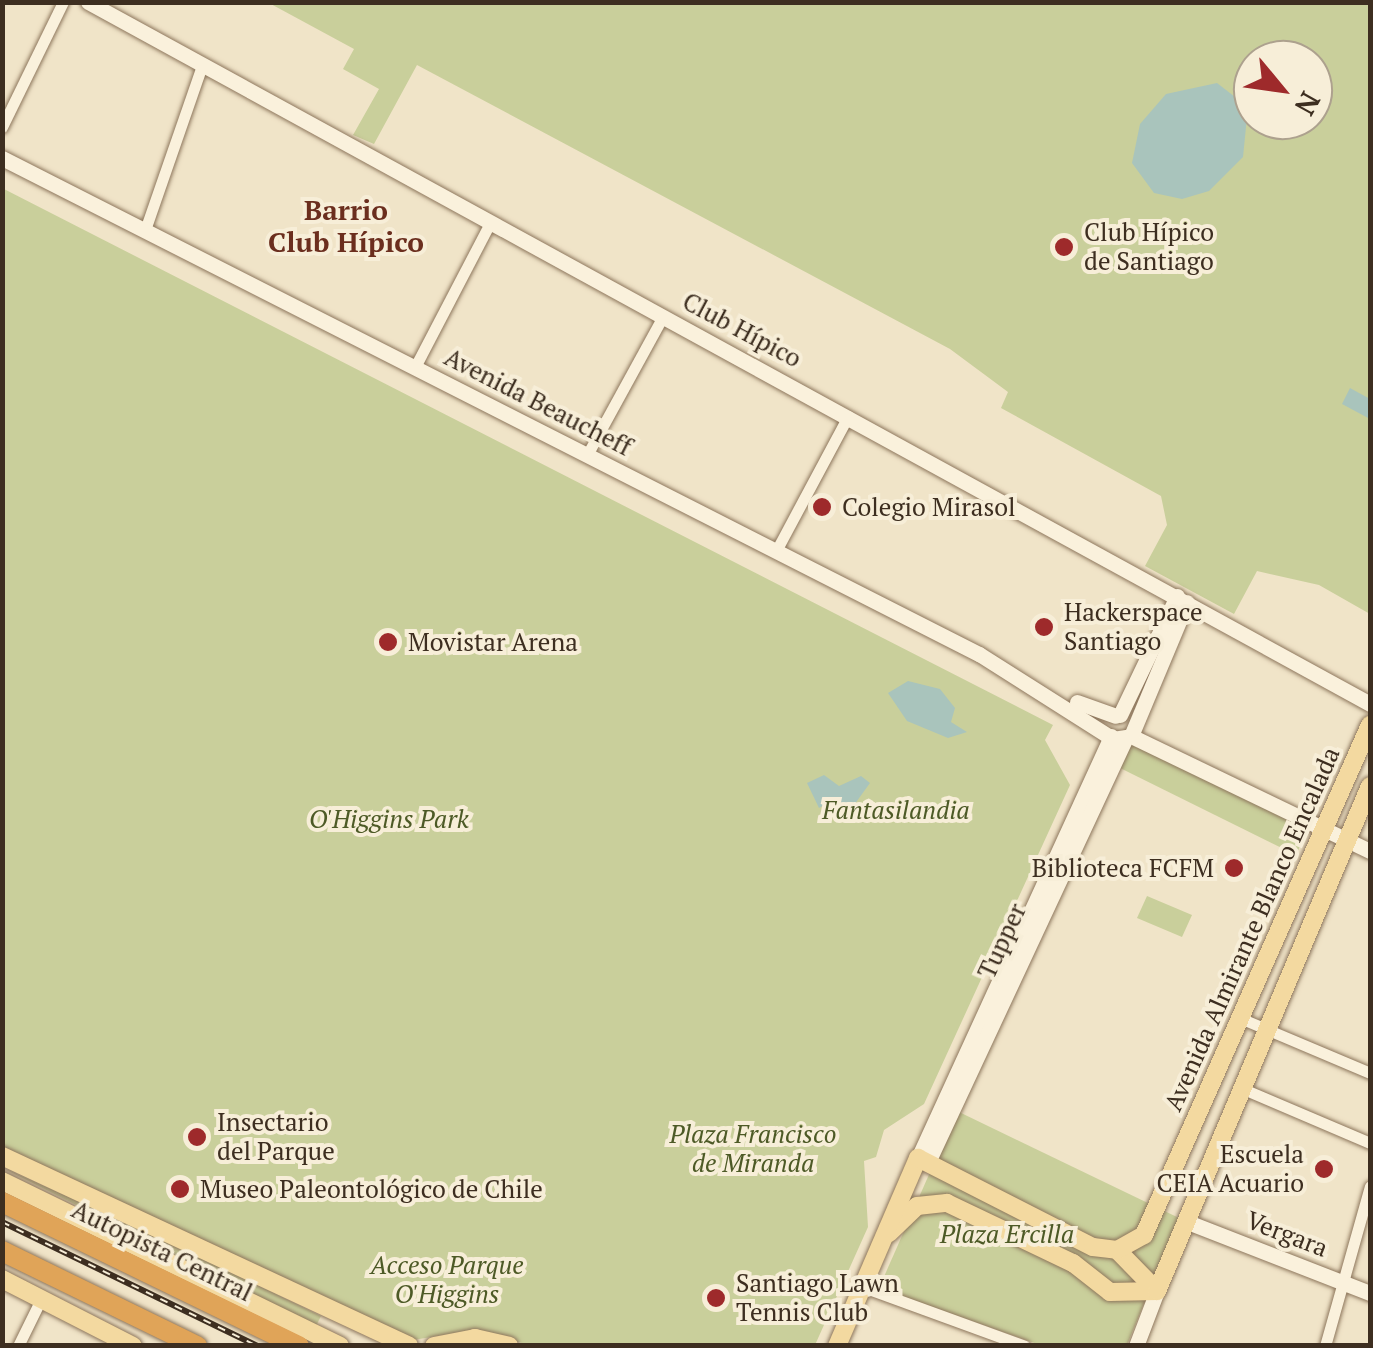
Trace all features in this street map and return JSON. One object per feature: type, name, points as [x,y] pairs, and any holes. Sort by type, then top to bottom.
[{"type":"highway","name":"Autopista Central","points":[[2,1202],[300,1346]]},
{"type":"highway","points":[[2,1251],[197,1346]]},
{"type":"main road","name":"Club Hípico","points":[[88,2],[1370,704]]},
{"type":"main road","name":"Avenida Beaucheff","points":[[2,158],[1321,830],[1370,851]]},
{"type":"main road","name":"Tupper","points":[[923,1160],[1182,599]]},
{"type":"main road","name":"Avenida Almirante Blanco Encalada","points":[[1117,1250],[1148,1229],[1370,725]]},
{"type":"main road","name":"Avenida Almirante Blanco Encalada","points":[[1136,1346],[1370,786]]},
{"type":"main road","points":[[2,1156],[409,1346]]},
{"type":"main road","points":[[838,1346],[923,1160],[1093,1248],[1117,1250],[1157,1290]]},
{"type":"main road","points":[[1173,1170],[1171,1204],[1185,1221]]},
{"type":"main road","points":[[2,1181],[340,1346]]},
{"type":"main road","points":[[886,1237],[913,1208],[947,1203],[1073,1263],[1110,1292],[1157,1290]]},
{"type":"main road","name":"Vergara","points":[[1185,1221],[1370,1293]]},
{"type":"main road","points":[[2,1279],[134,1346]]},
{"type":"main road","points":[[434,1346],[476,1338],[509,1346]]},
{"type":"street","points":[[2,127],[63,2]]},
{"type":"street","points":[[144,230],[202,64]]},
{"type":"street","points":[[415,368],[490,223]]},
{"type":"street","points":[[587,455],[663,316]]},
{"type":"street","points":[[776,551],[848,416]]},
{"type":"street","points":[[1240,1018],[1370,1073]]},
{"type":"street","points":[[1241,1088],[1370,1143]]},
{"type":"street","points":[[1325,1346],[1370,1186]]},
{"type":"street","points":[[863,1287],[1024,1346]]},
{"type":"street","points":[[18,1346],[42,1299]]},
{"type":"green space","name":"Club Hípico de Santiago","points":[[269,3],[1370,3],[1370,614],[1319,585],[1257,571],[1234,614],[1145,566],[1167,525],[1161,496],[1001,408],[1008,392],[950,349],[417,65],[374,144],[353,135],[379,89],[343,69],[354,49]]},
{"type":"green space","name":"O'Higgins Park","points":[[2,188],[1053,725],[1045,740],[1070,785],[924,1104],[884,1130],[876,1157],[864,1161],[868,1227],[815,1345],[533,1346],[474,1330],[413,1340],[3,1149]]},
{"type":"green space","points":[[1132,744],[1308,829],[1296,855],[1116,766]]},
{"type":"green space","points":[[1147,896],[1192,915],[1182,937],[1137,918]]},
{"type":"green space","name":"Plaza Ercilla","points":[[957,1111],[1179,1218],[1127,1345],[1040,1345],[879,1288]]},
{"type":"green space","points":[[3,1168],[146,1231],[321,1316],[316,1326]]},
{"type":"water","points":[[1217,83],[1233,95],[1233,140],[1245,140],[1243,157],[1209,191],[1182,199],[1154,193],[1132,163],[1140,124],[1166,94]]},
{"type":"water","points":[[1350,388],[1370,399],[1370,419],[1342,404]]},
{"type":"water","points":[[908,681],[940,689],[955,708],[951,722],[967,732],[948,738],[907,721],[888,693]]},
{"type":"water","points":[[824,775],[839,786],[861,776],[870,783],[849,812],[833,800],[819,808],[807,783]]},
{"type":"railway","points":[[2,1222],[257,1346]]},
{"type":"place","name":"Club Hípico de Santiago","points":[[1064,247]]},
{"type":"place","name":"Colegio Mirasol","points":[[822,507]]},
{"type":"place","name":"Hackerspace Santiago","points":[[1044,627]]},
{"type":"place","name":"Movistar Arena","points":[[388,642]]},
{"type":"place","name":"Biblioteca FCFM","points":[[1234,868]]},
{"type":"place","name":"Insectario del Parque","points":[[197,1137]]},
{"type":"place","name":"Escuela CEIA Acuario","points":[[1324,1169]]},
{"type":"place","name":"Museo Paleontológico de Chile","points":[[180,1189]]},
{"type":"place","name":"Santiago Lawn Tennis Club","points":[[716,1298]]},
{"type":"district","name":"Barrio Club Hípico","points":[[346,226]]},
{"type":"park label","name":"Fantasilandia","points":[[896,810]]},
{"type":"park label","name":"Plaza Francisco de Miranda","points":[[753,1150]]},
{"type":"park label","name":"Acceso Parque O'Higgins","points":[[447,1280]]}]
